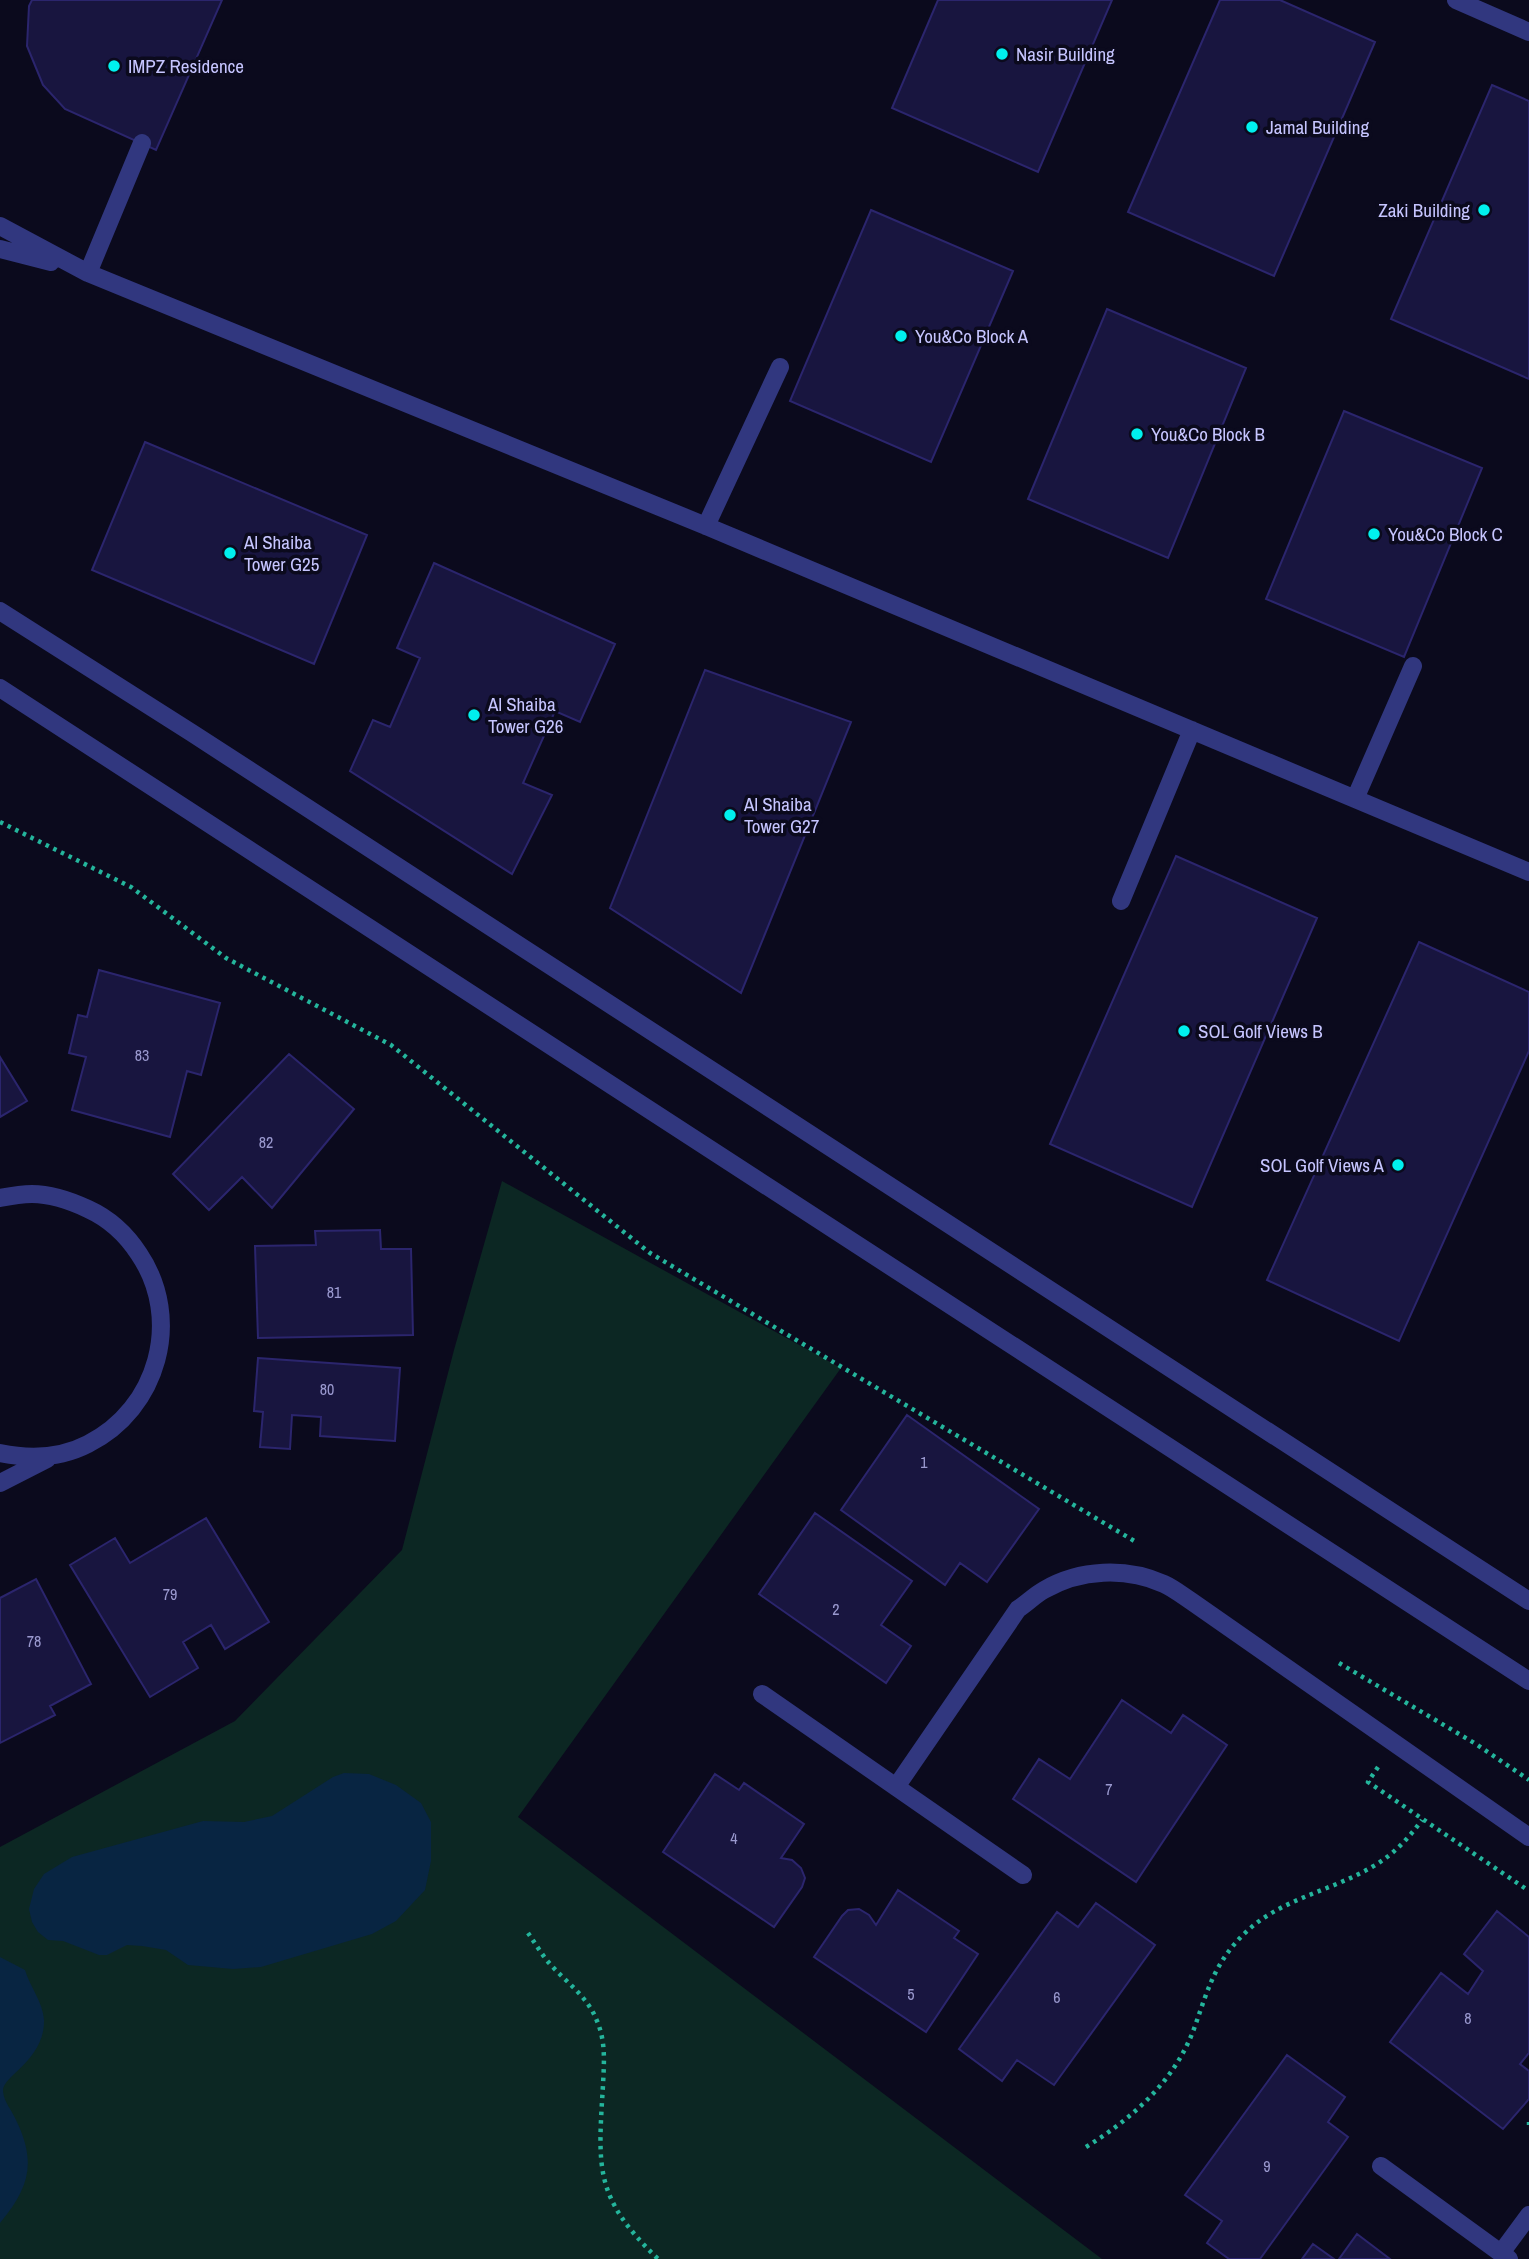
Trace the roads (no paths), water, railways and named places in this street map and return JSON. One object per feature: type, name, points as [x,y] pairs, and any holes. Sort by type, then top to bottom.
[{"type":"street","points":[[1456,0],[1529,32]]},
{"type":"street","points":[[81,270],[142,144]]},
{"type":"street","points":[[0,226],[81,270],[706,526],[1529,872]]},
{"type":"street","points":[[0,248],[81,270]]},
{"type":"street","points":[[706,526],[780,367]]},
{"type":"street","points":[[0,611],[227,755],[1529,1601]]},
{"type":"street","points":[[1355,799],[1413,666]]},
{"type":"street","points":[[0,688],[1529,1681]]},
{"type":"street","points":[[1121,901],[1192,730]]},
{"type":"street","points":[[0,1198],[33,1194],[68,1200],[100,1214],[127,1236],[147,1265],[159,1299],[162,1334],[155,1368],[140,1400],[117,1426],[88,1445],[55,1455],[0,1483]]},
{"type":"street","points":[[0,1453],[23,1458],[55,1455]]},
{"type":"street","points":[[896,1787],[1018,1609],[1043,1590],[1072,1578],[1103,1572],[1135,1574],[1164,1584],[1191,1601],[1529,1837]]},
{"type":"street","points":[[762,1694],[1023,1875]]},
{"type":"street","points":[[1381,2166],[1505,2256],[1529,2215]]},
{"type":"water","points":[[344,1773],[369,1774],[396,1785],[421,1803],[431,1822],[431,1861],[425,1890],[396,1921],[372,1934],[261,1967],[233,1969],[188,1965],[166,1950],[142,1946],[127,1945],[107,1955],[99,1955],[63,1941],[48,1940],[38,1932],[32,1922],[29,1909],[34,1889],[44,1874],[72,1857],[203,1821],[244,1822],[272,1816],[333,1777]]},
{"type":"water","points":[[0,1957],[25,1970],[44,2020],[38,2046],[9,2079],[3,2091],[23,2135],[28,2162],[27,2174],[18,2198],[0,2223]]},
{"type":"place","name":"Nasir Building","points":[[1002,54]]},
{"type":"place","name":"IMPZ Residence","points":[[114,66]]},
{"type":"place","name":"Jamal Building","points":[[1252,127]]},
{"type":"place","name":"Zaki Building","points":[[1484,210]]},
{"type":"place","name":"You&Co Block A","points":[[901,336]]},
{"type":"place","name":"You&Co Block B","points":[[1137,434]]},
{"type":"place","name":"You&Co Block C","points":[[1374,534]]},
{"type":"place","name":"Al Shaiba Tower G25","points":[[230,553]]},
{"type":"place","name":"Al Shaiba Tower G26","points":[[474,715]]},
{"type":"place","name":"Al Shaiba Tower G27","points":[[730,815]]},
{"type":"place","name":"SOL Golf Views B","points":[[1184,1031]]},
{"type":"place","name":"SOL Golf Views A","points":[[1398,1165]]}]
